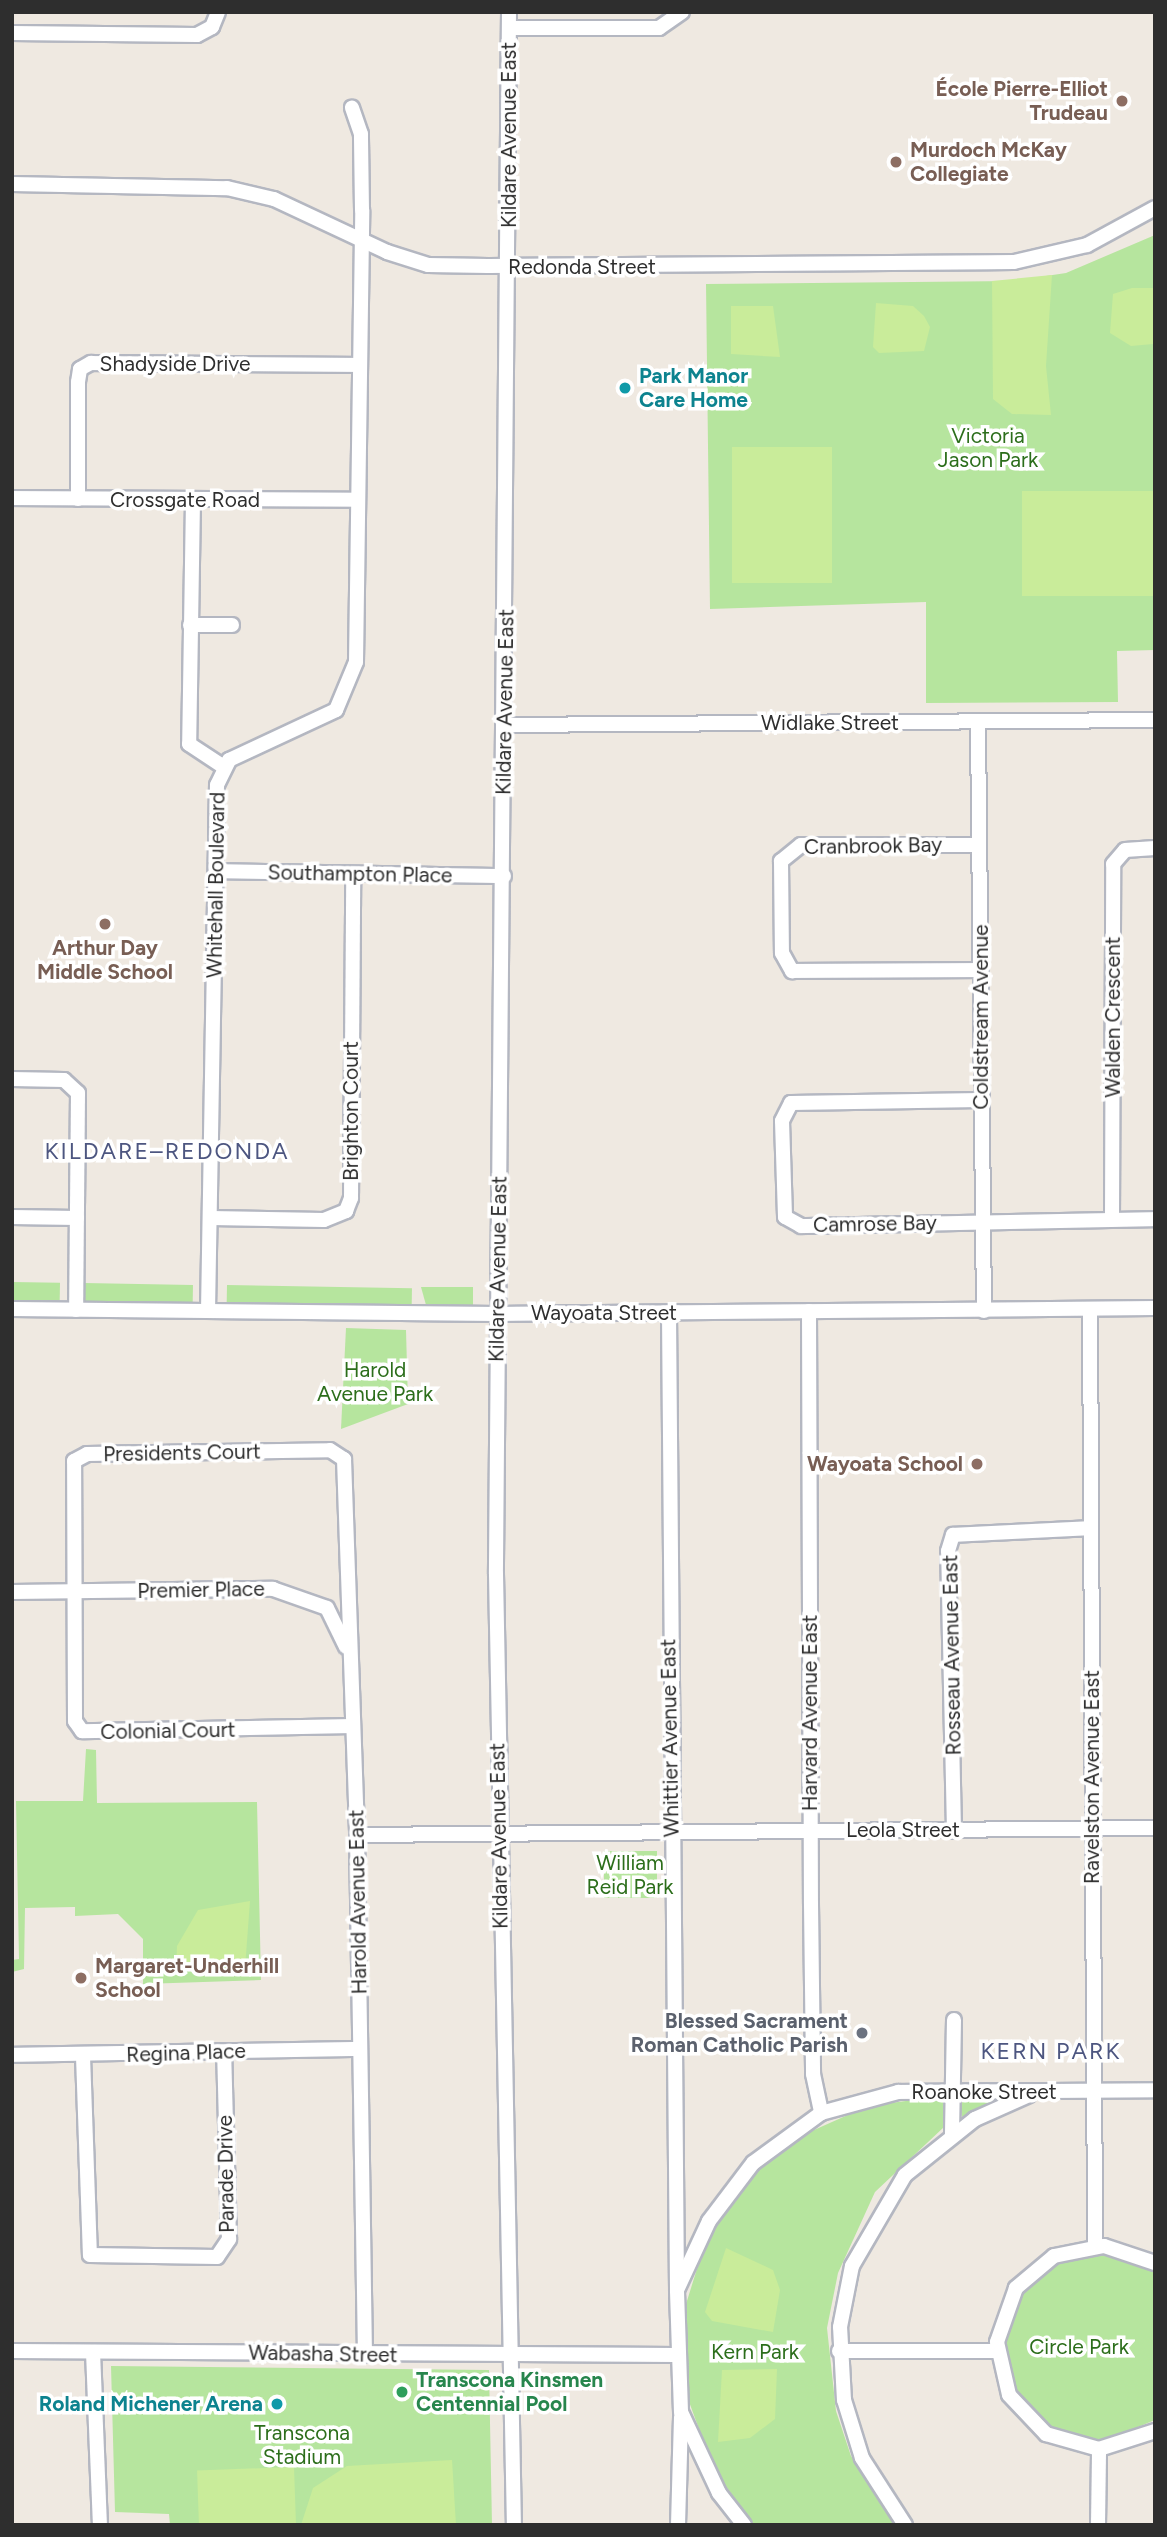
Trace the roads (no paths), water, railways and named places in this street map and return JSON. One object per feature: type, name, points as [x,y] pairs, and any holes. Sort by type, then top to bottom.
[{"type":"street","points":[[12,33],[197,35],[212,27],[218,12]]},
{"type":"street","name":"Kildare Avenue East","points":[[509,12],[504,876],[497,1314],[498,1833],[514,2525]]},
{"type":"street","points":[[509,28],[659,29],[682,12]]},
{"type":"street","name":"Whitehall Boulevard","points":[[208,1311],[217,785],[223,767],[325,719],[344,700],[356,662],[362,241],[361,134],[352,108]]},
{"type":"street","name":"Redonda Street","points":[[12,184],[228,188],[274,199],[362,241],[428,265],[1014,262],[1087,245],[1155,208]]},
{"type":"street","name":"Shadyside Drive","points":[[78,499],[78,382],[80,369],[91,363],[359,365]]},
{"type":"street","name":"Crossgate Road","points":[[12,498],[358,500]]},
{"type":"street","points":[[193,500],[189,744],[223,767]]},
{"type":"street","points":[[190,625],[232,625]]},
{"type":"street","name":"Widlake Street","points":[[504,725],[1155,720]]},
{"type":"street","name":"Coldstream Avenue","points":[[978,723],[984,1311]]},
{"type":"street","name":"Cranbrook Bay","points":[[979,845],[801,845],[781,861],[782,953],[792,971],[980,970]]},
{"type":"street","name":"Walden Crescent","points":[[1112,1219],[1113,864],[1125,850],[1155,848]]},
{"type":"street","name":"Southampton Place","points":[[216,871],[504,876]]},
{"type":"street","name":"Brighton Court","points":[[211,1218],[324,1220],[346,1211],[353,874]]},
{"type":"street","points":[[12,1079],[65,1080],[78,1093],[76,1310]]},
{"type":"street","name":"Camrose Bay","points":[[981,1100],[791,1103],[782,1121],[782,1199],[785,1217],[801,1226],[983,1221]]},
{"type":"street","points":[[12,1217],[76,1218]]},
{"type":"street","points":[[983,1221],[1155,1219]]},
{"type":"street","name":"Wayoata Street","points":[[12,1309],[497,1314],[1155,1308]]},
{"type":"street","name":"Ravelston Avenue East","points":[[1090,1309],[1095,2246]]},
{"type":"street","name":"Harvard Avenue East","points":[[808,1311],[813,2074],[821,2113]]},
{"type":"street","name":"Whittier Avenue East","points":[[669,1313],[671,1833],[677,2290]]},
{"type":"street","name":"Presidents Court","points":[[72,1591],[70,1472],[84,1455],[339,1451]]},
{"type":"street","name":"Harold Avenue East","points":[[339,1451],[347,1467],[357,1835],[365,2355]]},
{"type":"street","name":"Rosseau Avenue East","points":[[954,1830],[948,1551],[953,1535],[1091,1528]]},
{"type":"street","name":"Premier Place","points":[[12,1592],[273,1589],[304,1595],[327,1608],[351,1661]]},
{"type":"street","name":"Colonial Court","points":[[72,1591],[75,1721],[82,1731],[353,1726]]},
{"type":"street","name":"Leola Street","points":[[357,1835],[1155,1828]]},
{"type":"street","points":[[952,2134],[954,2020]]},
{"type":"street","name":"Regina Place","points":[[12,2055],[83,2056],[360,2049]]},
{"type":"street","name":"Parade Drive","points":[[83,2056],[90,2255],[207,2257],[223,2253],[229,2239],[223,2052]]},
{"type":"street","name":"Roanoke Street","points":[[681,2412],[676,2355],[677,2290],[731,2186],[778,2141],[821,2113],[898,2092],[1155,2090]]},
{"type":"street","points":[[905,2525],[862,2458],[844,2400],[839,2351],[843,2302],[869,2230],[905,2175],[952,2134],[1034,2093]]},
{"type":"street","points":[[1155,2263],[1095,2246],[1062,2252],[1027,2275],[1004,2310],[997,2351],[1005,2387],[1025,2417],[1063,2442],[1099,2449],[1155,2431]]},
{"type":"street","name":"Wabasha Street","points":[[12,2351],[510,2357],[676,2355]]},
{"type":"street","points":[[839,2351],[997,2351]]},
{"type":"street","points":[[93,2352],[100,2525]]},
{"type":"street","points":[[678,2525],[681,2412]]},
{"type":"street","points":[[681,2412],[719,2493],[744,2525]]},
{"type":"street","points":[[1098,2525],[1099,2449]]},
{"type":"place","name":"École Pierre-Elliot Trudeau","points":[[1122,101]]},
{"type":"place","name":"Murdoch McKay Collegiate","points":[[896,162]]},
{"type":"place","name":"Park Manor Care Home","points":[[625,388]]},
{"type":"place","name":"Arthur Day Middle School","points":[[105,924]]},
{"type":"place","name":"Wayoata School","points":[[977,1464]]},
{"type":"place","name":"Margaret-Underhill School","points":[[81,1978]]},
{"type":"place","name":"Blessed Sacrament Roman Catholic Parish","points":[[862,2033]]},
{"type":"place","name":"Transcona Kinsmen Centennial Pool","points":[[402,2392]]},
{"type":"place","name":"Roland Michener Arena","points":[[277,2404]]},
{"type":"district","name":"KILDARE–REDONDA","points":[[167,1151]]},
{"type":"district","name":"KERN PARK","points":[[1051,2051]]},
{"type":"park label","name":"Victoria Jason Park","points":[[988,448]]},
{"type":"park label","name":"Harold Avenue Park","points":[[375,1382]]},
{"type":"park label","name":"William Reid Park","points":[[630,1875]]},
{"type":"park label","name":"Circle Park","points":[[1079,2347]]},
{"type":"park label","name":"Kern Park","points":[[755,2352]]},
{"type":"park label","name":"Transcona Stadium","points":[[302,2445]]}]
